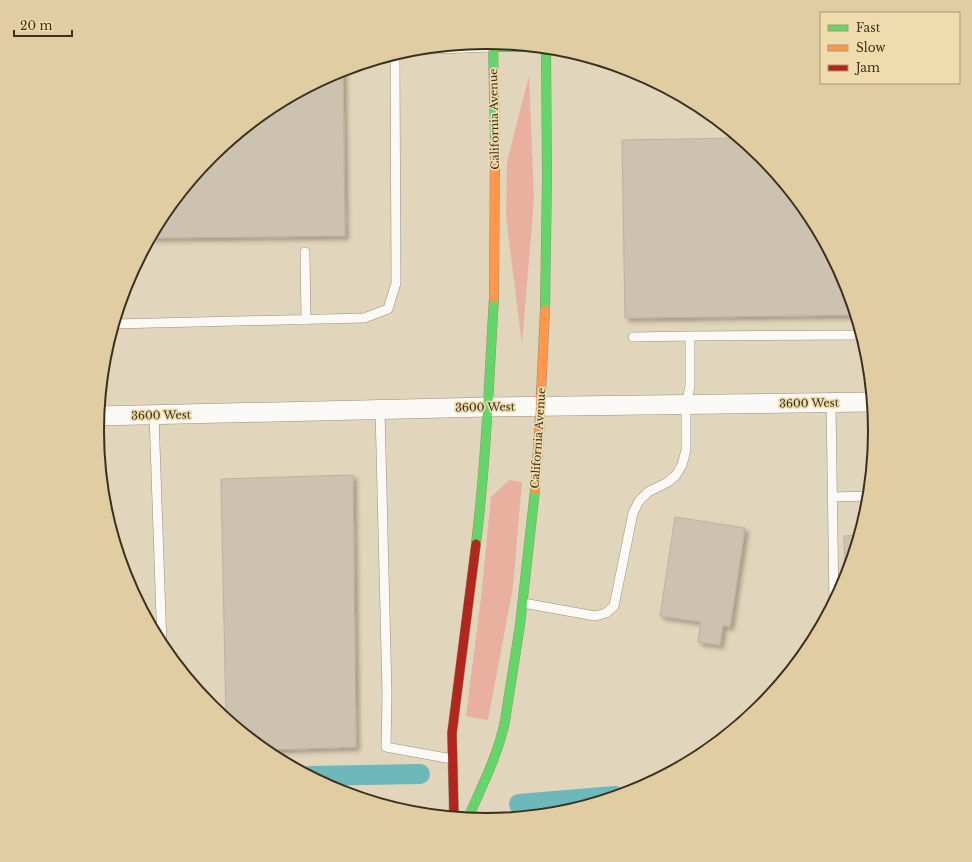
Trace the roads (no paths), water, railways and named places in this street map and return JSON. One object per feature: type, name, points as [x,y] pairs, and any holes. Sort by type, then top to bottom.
[{"type":"main road","name":"California Avenue","points":[[454,811],[452,733],[454,708],[480,508],[488,407],[494,288],[495,147],[493,49]]},
{"type":"main road","name":"California Avenue","points":[[471,812],[494,760],[505,722],[519,637],[536,478],[541,406],[545,298],[546,54]]},
{"type":"street","name":"3600 West","points":[[105,416],[541,406],[867,402]]},
{"type":"lane","points":[[119,324],[364,318],[388,309],[396,283],[395,60]]},
{"type":"lane","points":[[305,252],[306,320]]},
{"type":"lane","points":[[633,337],[856,334]]},
{"type":"lane","points":[[523,603],[595,616],[606,613],[614,606],[633,513],[638,501],[648,492],[668,482],[676,475],[682,465],[686,450],[686,405],[690,386],[690,336]]},
{"type":"lane","points":[[831,403],[834,589]]},
{"type":"lane","points":[[380,410],[387,694],[386,747],[452,759]]},
{"type":"lane","points":[[154,415],[162,633]]},
{"type":"lane","points":[[832,497],[863,496]]},
{"type":"waterway","points":[[321,776],[420,774]]},
{"type":"waterway","points":[[519,804],[592,798]]}]
